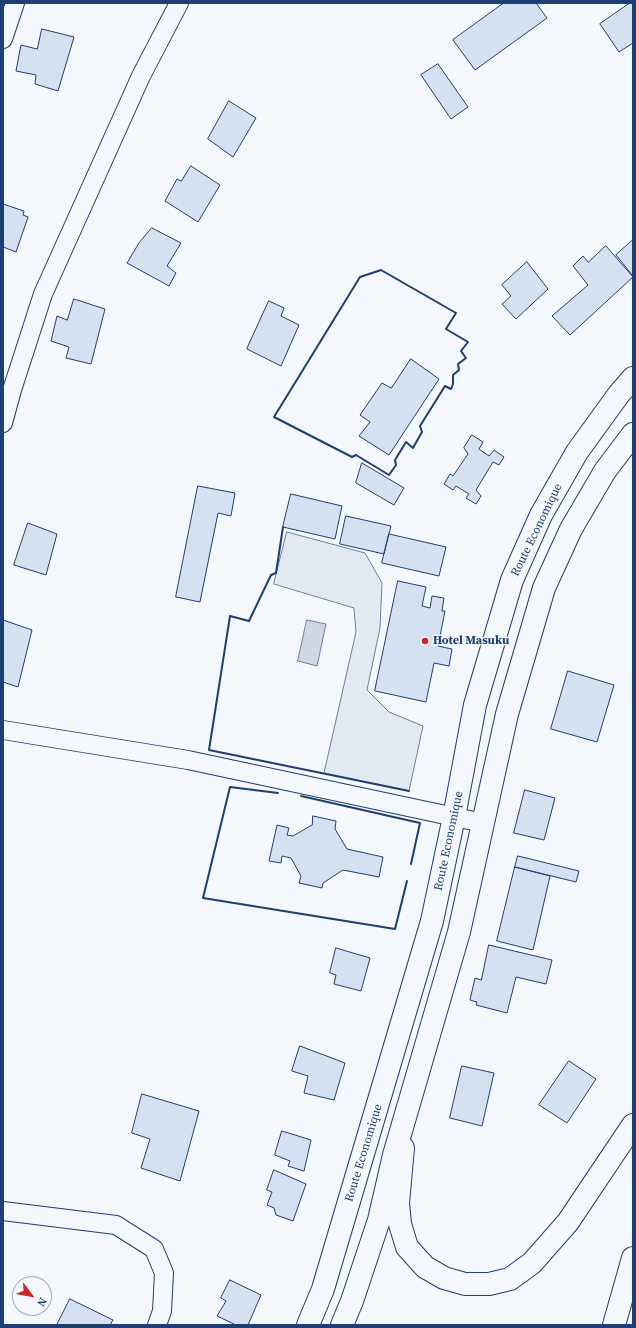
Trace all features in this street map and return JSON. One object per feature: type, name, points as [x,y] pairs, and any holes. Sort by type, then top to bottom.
[{"type":"main road","name":"Route Economique","points":[[308,1325],[323,1289],[432,921],[454,817],[475,705],[512,580],[541,516],[578,452],[619,394],[633,378]]},
{"type":"main road","points":[[342,1325],[352,1301],[379,1220],[394,1155],[459,932],[507,714],[544,588],[570,529],[605,471],[633,434]]},
{"type":"main road","points":[[407,1111],[398,1203],[400,1224],[407,1247],[425,1267],[444,1278],[465,1284],[489,1284],[510,1279],[532,1263],[568,1222],[633,1125]]},
{"type":"main road","points":[[614,1325],[633,1258]]},
{"type":"street","points":[[3,39],[15,3]]},
{"type":"street","points":[[3,423],[43,294],[141,76],[179,3]]},
{"type":"street","points":[[3,730],[188,760],[483,823]]},
{"type":"street","points":[[3,1211],[116,1225],[154,1249],[164,1273],[162,1311],[157,1325]]},
{"type":"shaded area","points":[[287,532],[365,553],[382,583],[380,628],[367,690],[389,712],[423,726],[409,791],[324,773],[356,632],[354,608],[274,584]]},
{"type":"shaded area","points":[[307,620],[326,624],[317,666],[298,661]]},
{"type":"building","points":[[504,3],[536,3],[547,18],[475,70],[453,40]]},
{"type":"building","points":[[630,3],[633,3],[633,43],[619,52],[600,24]]},
{"type":"building","points":[[42,29],[74,37],[58,91],[35,84],[36,75],[16,71],[21,45],[37,49]]},
{"type":"building","points":[[438,64],[468,107],[451,119],[421,75]]},
{"type":"building","points":[[229,101],[256,118],[233,157],[208,139]]},
{"type":"building","points":[[191,166],[220,185],[198,222],[165,201],[177,179],[181,181]]},
{"type":"building","points":[[3,204],[24,211],[23,215],[28,217],[16,252],[3,247]]},
{"type":"building","points":[[152,228],[181,243],[167,266],[176,273],[169,286],[127,263],[139,243]]},
{"type":"building","points":[[633,240],[633,276],[616,255]]},
{"type":"building","points":[[606,246],[633,277],[570,335],[552,316],[588,285],[573,266],[583,256],[588,262]]},
{"type":"building","points":[[527,262],[548,289],[516,319],[502,304],[511,296],[502,285]]},
{"type":"building","points":[[74,299],[105,309],[91,364],[66,358],[69,347],[51,341],[57,316],[67,320]]},
{"type":"building","points":[[269,301],[284,308],[281,316],[299,325],[281,366],[247,349]]},
{"type":"building","points":[[411,359],[439,379],[389,455],[359,436],[370,422],[360,415],[382,383],[391,388]]},
{"type":"building","points":[[472,435],[483,442],[479,449],[489,456],[494,450],[504,457],[499,465],[493,462],[476,490],[481,496],[476,504],[466,498],[469,494],[456,486],[453,490],[444,484],[450,474],[453,476],[468,454],[464,448]]},
{"type":"building","points":[[362,463],[404,488],[394,505],[356,483]]},
{"type":"building","points":[[198,486],[235,493],[231,516],[218,513],[200,602],[176,597]]},
{"type":"building","points":[[291,494],[342,506],[335,539],[283,527]]},
{"type":"building","points":[[346,516],[391,526],[384,554],[340,544]]},
{"type":"building","points":[[28,523],[57,534],[46,575],[14,565]]},
{"type":"building","points":[[389,534],[446,547],[439,576],[382,563]]},
{"type":"building","points":[[398,581],[426,587],[422,606],[430,608],[432,596],[444,598],[442,611],[445,611],[438,646],[452,649],[449,666],[434,663],[426,702],[375,691]]},
{"type":"building","points":[[3,620],[32,630],[18,687],[3,682]]},
{"type":"building","points":[[568,671],[614,685],[597,742],[551,729]]},
{"type":"building","points":[[525,790],[555,798],[544,840],[514,833]]},
{"type":"building","points":[[313,816],[336,821],[335,829],[347,849],[383,857],[379,877],[343,870],[323,883],[322,888],[299,883],[301,876],[291,858],[282,856],[281,863],[269,861],[277,825],[289,828],[287,835],[293,836],[312,825]]},
{"type":"building","points":[[518,856],[579,871],[576,882],[515,867]]},
{"type":"building","points":[[515,867],[550,876],[533,950],[497,941]]},
{"type":"building","points":[[489,945],[552,960],[546,984],[516,977],[507,1013],[476,1005],[477,1002],[470,1000],[475,978],[481,980]]},
{"type":"building","points":[[336,948],[370,958],[361,991],[334,984],[336,975],[330,973]]},
{"type":"building","points":[[300,1046],[345,1063],[334,1100],[304,1093],[308,1076],[292,1071]]},
{"type":"building","points":[[569,1061],[596,1079],[567,1123],[539,1105]]},
{"type":"building","points":[[462,1066],[494,1073],[482,1126],[450,1118]]},
{"type":"building","points":[[142,1094],[199,1111],[180,1181],[141,1168],[150,1139],[132,1133]]},
{"type":"building","points":[[282,1131],[311,1140],[304,1171],[288,1166],[290,1161],[275,1155]]},
{"type":"building","points":[[274,1170],[306,1184],[293,1221],[276,1215],[274,1208],[267,1205],[272,1192],[267,1190]]},
{"type":"building","points":[[230,1280],[261,1295],[248,1325],[236,1325],[217,1316],[226,1301],[221,1298]]},
{"type":"building","points":[[70,1299],[113,1320],[110,1325],[57,1325]]},
{"type":"wall","points":[[381,270],[456,313],[446,329],[468,342],[461,351],[466,358],[458,364],[459,370],[453,375],[453,384],[451,389],[445,386],[420,426],[422,432],[413,448],[406,442],[395,460],[396,465],[389,475],[356,455],[352,457],[274,417],[360,277],[381,270]]},
{"type":"wall","points":[[283,527],[276,573],[271,575],[249,621],[230,616],[209,750],[409,791]]},
{"type":"wall","points":[[278,793],[230,787],[203,898],[395,929],[407,881]]},
{"type":"wall","points":[[301,796],[420,823],[411,864]]},
{"type":"place","name":"Hotel Masuku","points":[[425,641]]}]
